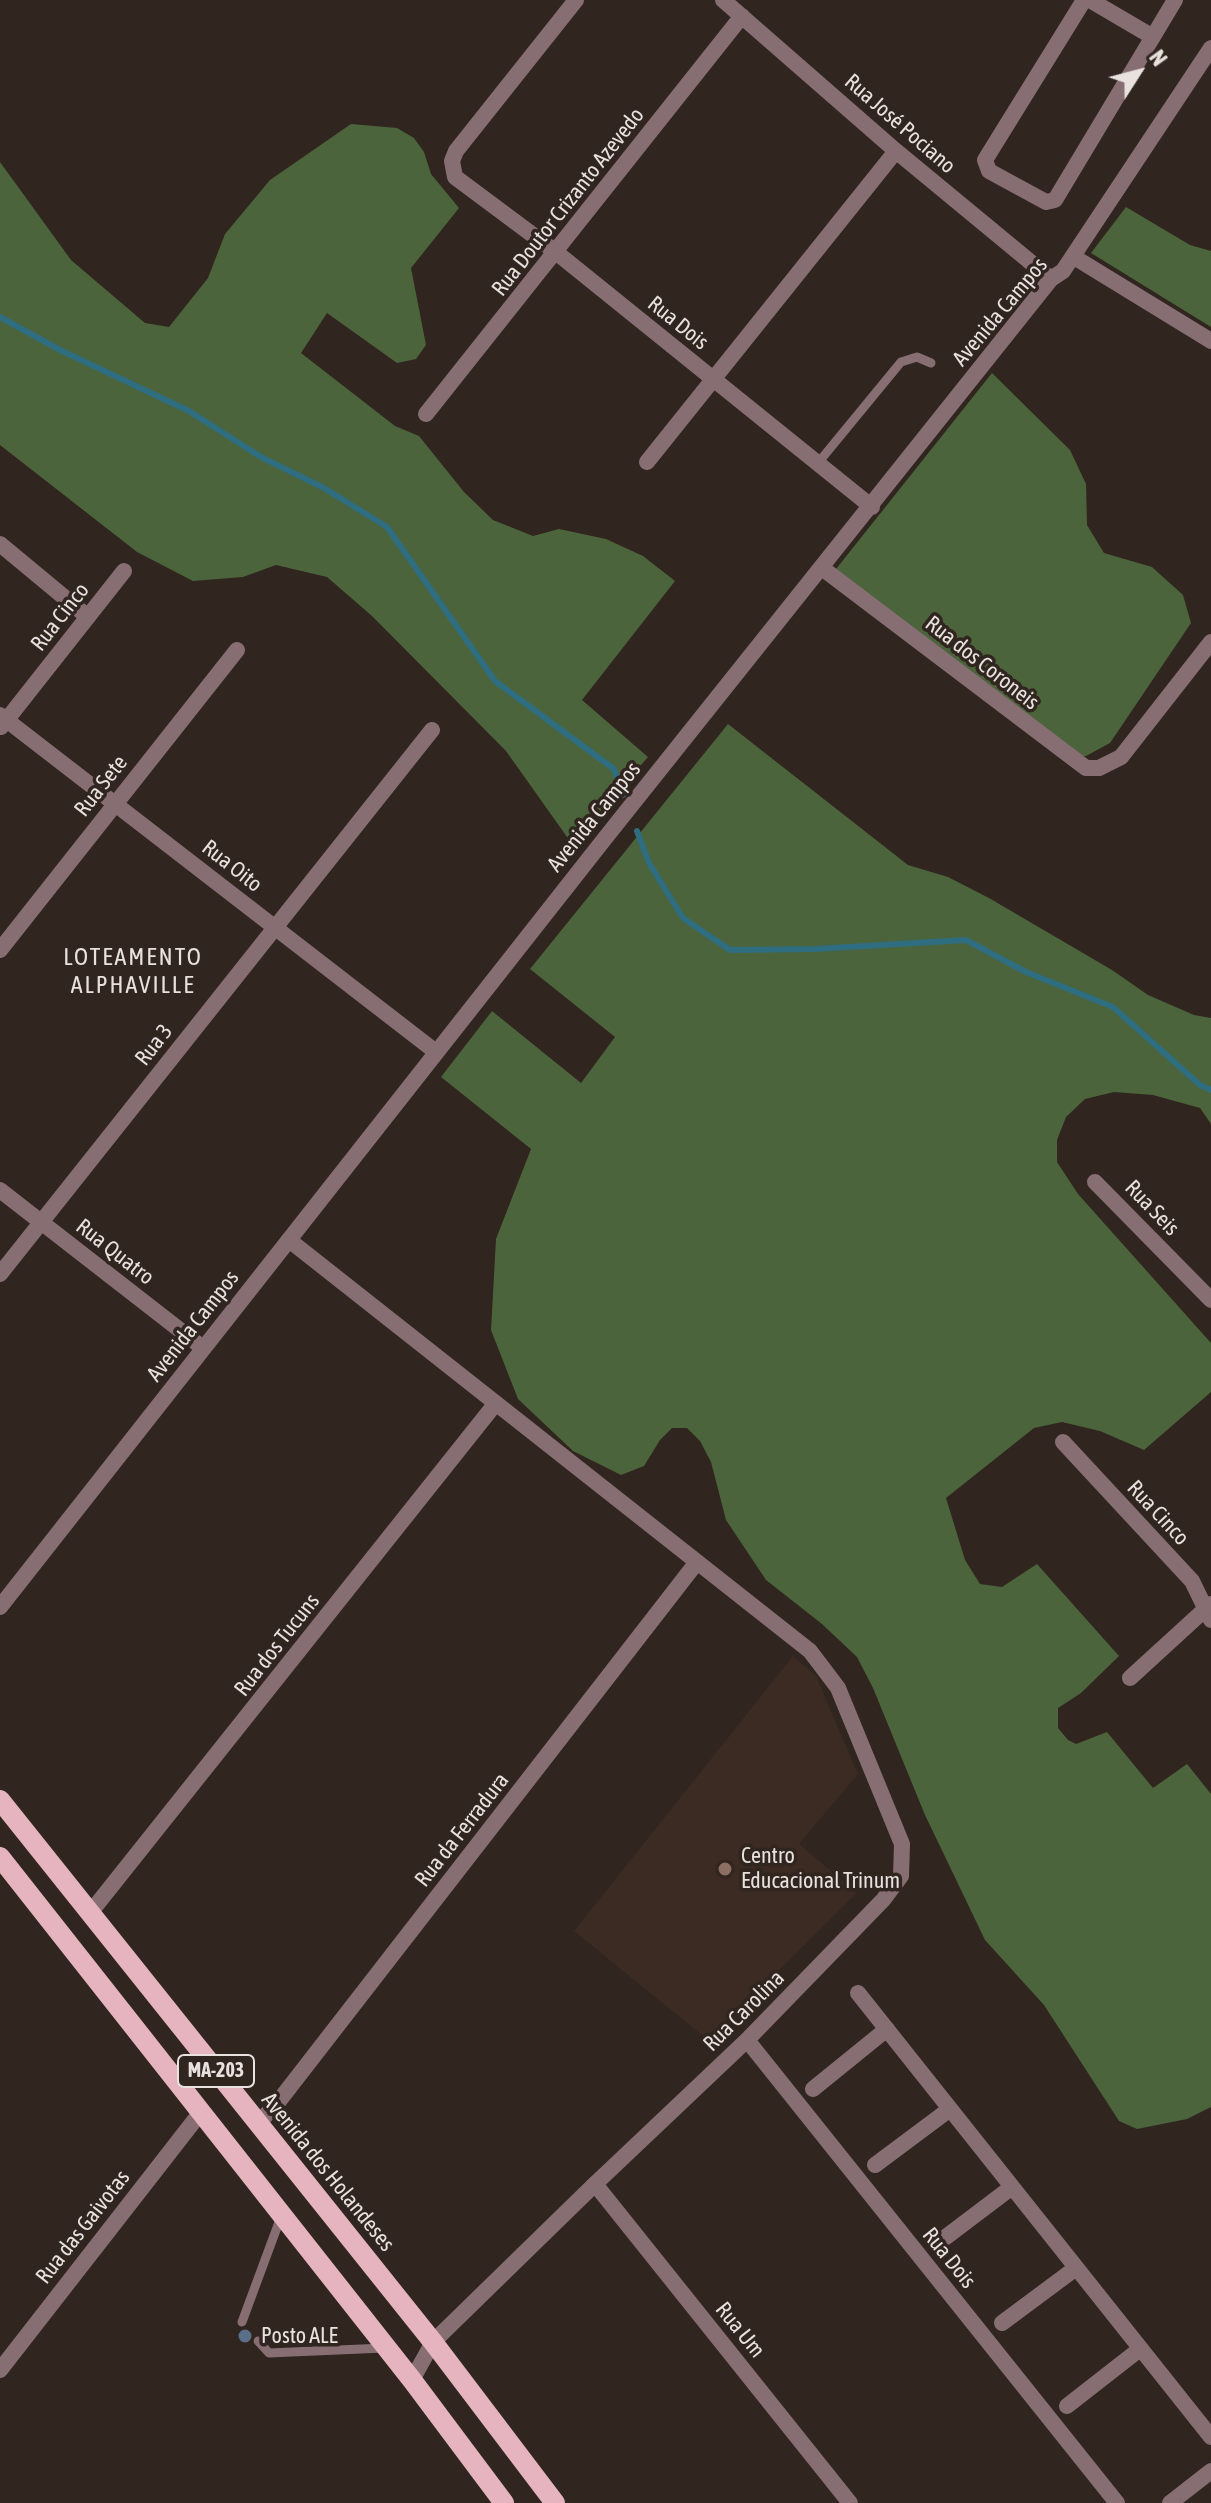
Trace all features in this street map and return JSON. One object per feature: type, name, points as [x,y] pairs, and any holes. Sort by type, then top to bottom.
[{"type":"main road","name":"Avenida dos Holandeses","points":[[0,1800],[433,2342],[555,2503]]},
{"type":"main road","name":"MA-203","points":[[0,1857],[412,2380],[504,2503]]},
{"type":"street","name":"Rua Dois","points":[[576,0],[456,151],[452,161],[455,177],[557,253],[872,507]]},
{"type":"street","name":"Rua José Pociano","points":[[723,0],[896,151],[1051,279]]},
{"type":"street","points":[[1084,0],[985,160],[989,171],[1041,201],[1055,200],[1175,0]]},
{"type":"street","points":[[1090,0],[1153,37]]},
{"type":"street","name":"Rua Doutor Crizanto Azevedo","points":[[426,414],[557,253],[742,16]]},
{"type":"street","name":"Avenida Campos","points":[[0,1607],[436,1052],[1051,279],[1074,257],[1211,48]]},
{"type":"street","points":[[647,462],[896,151]]},
{"type":"street","points":[[1074,257],[1211,341]]},
{"type":"street","points":[[0,544],[88,617]]},
{"type":"street","name":"Rua dos Coroneis","points":[[822,568],[1086,768],[1099,768],[1121,757],[1211,642]]},
{"type":"street","name":"Rua Cinco","points":[[2,721],[124,571]]},
{"type":"street","name":"Rua Sete","points":[[0,950],[237,650]]},
{"type":"street","name":"Rua Oito","points":[[2,721],[115,804],[436,1052]]},
{"type":"street","name":"Rua 3","points":[[0,1274],[432,730]]},
{"type":"street","name":"Rua Seis","points":[[1095,1182],[1211,1300]]},
{"type":"street","name":"Rua Quatro","points":[[0,1190],[203,1348]]},
{"type":"street","name":"Rua Carolina","points":[[289,1240],[810,1651],[838,1688],[902,1844],[901,1876],[883,1900],[747,2040],[433,2342],[412,2380]]},
{"type":"street","name":"Rua dos Tucuns","points":[[90,1913],[496,1403]]},
{"type":"street","name":"Rua Cinco","points":[[1063,1442],[1192,1581],[1209,1611]]},
{"type":"street","name":"Rua da Ferradura","points":[[258,2123],[275,2106],[697,1562]]},
{"type":"street","points":[[1130,1678],[1209,1611]]},
{"type":"street","points":[[858,1993],[1211,2437]]},
{"type":"street","points":[[813,2089],[887,2029]]},
{"type":"street","name":"Rua Dois","points":[[747,2040],[1117,2503]]},
{"type":"street","points":[[875,2165],[950,2109]]},
{"type":"street","name":"Rua das Gaivotas","points":[[0,2370],[201,2112]]},
{"type":"street","name":"Rua Um","points":[[595,2184],[850,2503]]},
{"type":"street","points":[[938,2243],[1012,2187]]},
{"type":"street","points":[[1002,2323],[1076,2268]]},
{"type":"street","points":[[1067,2406],[1140,2349]]},
{"type":"street","points":[[1170,2503],[1211,2471]]},
{"type":"lane","points":[[818,463],[901,362],[917,357],[931,363]]},
{"type":"lane","points":[[242,2322],[282,2214]]},
{"type":"lane","points":[[258,2341],[269,2353],[387,2348]]},
{"type":"shaded area","name":"Centro Educacional Trinum","points":[[793,1656],[816,1676],[858,1774],[799,1844],[857,1893],[708,2040],[574,1931]]},
{"type":"green space","points":[[351,124],[397,128],[414,138],[424,152],[431,174],[459,208],[411,268],[426,345],[416,359],[397,363],[327,313],[301,353],[395,426],[419,436],[464,492],[493,520],[533,536],[559,529],[606,539],[643,556],[675,581],[582,700],[648,757],[572,844],[506,751],[372,616],[327,577],[276,565],[243,577],[193,581],[137,552],[0,445],[0,162],[71,260],[145,323],[169,327],[208,278],[225,234],[270,180]]},
{"type":"green space","points":[[1126,207],[1190,245],[1211,251],[1211,327],[1091,253]]},
{"type":"green space","points":[[992,373],[1070,450],[1086,484],[1087,525],[1104,553],[1152,567],[1183,595],[1191,623],[1110,743],[1086,756],[1076,756],[836,569]]},
{"type":"green space","points":[[728,724],[908,865],[948,877],[989,898],[1112,970],[1148,995],[1194,1015],[1211,1018],[1211,1124],[1200,1108],[1153,1095],[1114,1092],[1085,1099],[1066,1117],[1057,1140],[1057,1162],[1078,1194],[1211,1343],[1211,1392],[1144,1450],[1100,1431],[1062,1422],[1034,1428],[946,1498],[965,1560],[980,1584],[1002,1587],[1037,1564],[1119,1656],[1081,1693],[1058,1708],[1058,1728],[1068,1740],[1076,1744],[1107,1732],[1153,1788],[1187,1764],[1211,1794],[1211,2107],[1187,2119],[1137,2129],[1119,2121],[1044,2005],[985,1940],[925,1815],[873,1688],[857,1657],[822,1624],[766,1580],[726,1520],[711,1462],[700,1441],[687,1428],[672,1428],[660,1440],[644,1466],[621,1475],[573,1451],[518,1399],[491,1330],[496,1239],[531,1149],[441,1077],[492,1011],[581,1083],[615,1037],[530,969]]},
{"type":"waterway","points":[[0,317],[60,350],[189,411],[261,457],[324,488],[387,527],[495,681],[614,769],[623,795]]},
{"type":"waterway","points":[[637,831],[649,863],[683,918],[730,950],[815,949],[966,940],[1026,972],[1113,1007],[1200,1085],[1211,1090]]},
{"type":"place","name":"Centro Educacional Trinum","points":[[725,1869]]},
{"type":"place","name":"Posto ALE","points":[[245,2336]]},
{"type":"district","name":"LOTEAMENTO ALPHAVILLE","points":[[133,971]]}]
